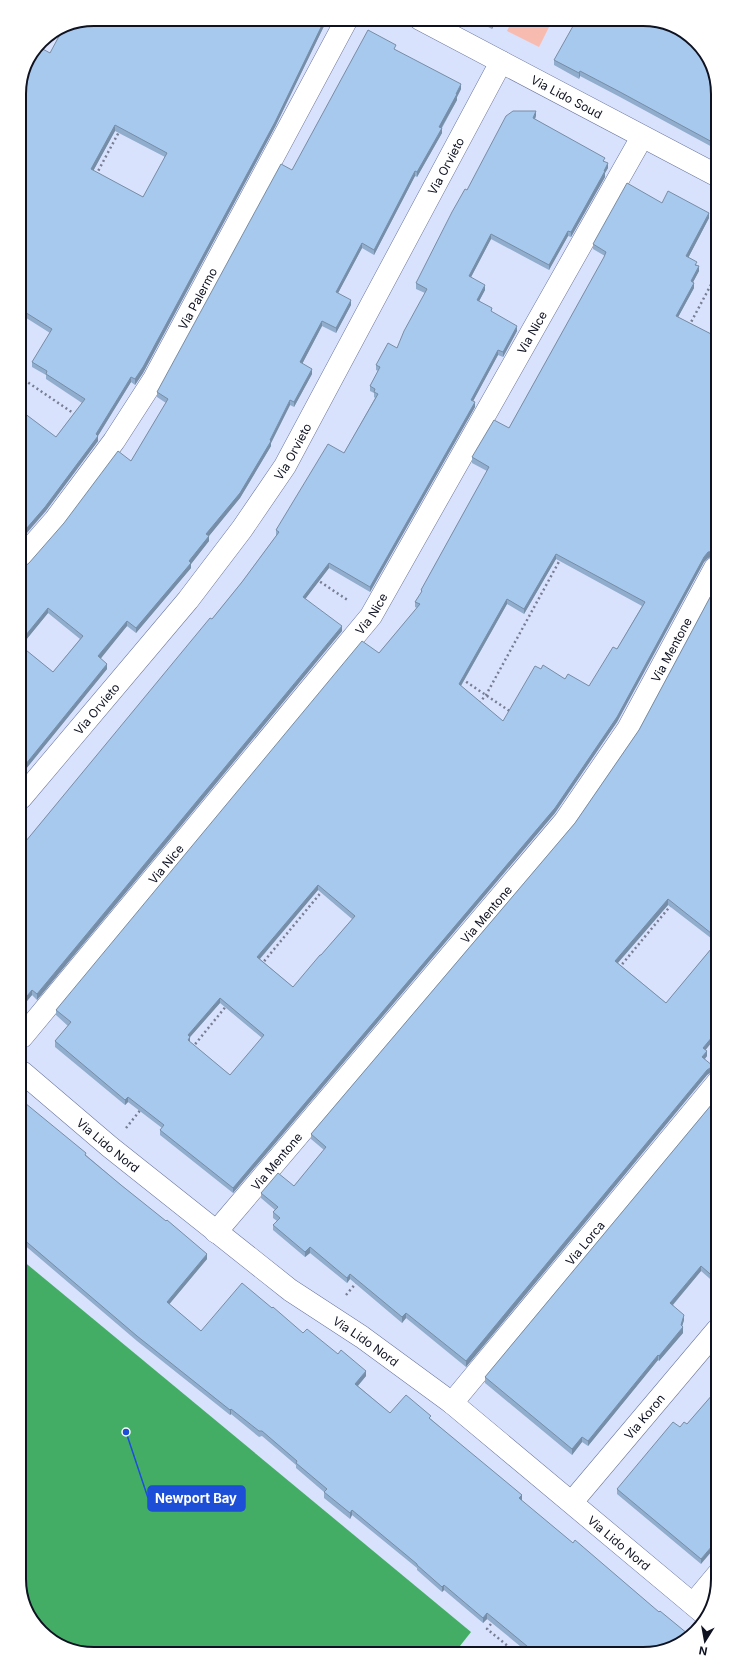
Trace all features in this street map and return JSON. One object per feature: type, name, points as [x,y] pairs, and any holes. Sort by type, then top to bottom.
[{"type":"street","name":"Via Palermo","points":[[26,553],[55,520],[110,447],[154,379],[343,26]]},
{"type":"street","name":"Via Lido Soud","points":[[433,26],[711,172]]},
{"type":"street","name":"Via Orvieto","points":[[26,792],[188,600],[242,528],[285,466],[501,62]]},
{"type":"street","name":"Via Nice","points":[[26,1032],[371,616],[642,137]]},
{"type":"street","name":"Via Mentone","points":[[216,1232],[565,821],[628,729],[711,575]]},
{"type":"street","name":"Via Lido Nord","points":[[26,1075],[110,1146],[290,1290],[362,1337],[452,1403],[700,1610]]},
{"type":"street","name":"Via Lorca","points":[[452,1403],[711,1090]]},
{"type":"street","name":"Via Koron","points":[[572,1502],[711,1337]]},
{"type":"street","points":[[700,1610],[709,1592]]},
{"type":"path","points":[[94,179],[120,130]]},
{"type":"path","points":[[688,327],[711,285]]},
{"type":"path","points":[[475,707],[486,695],[562,556]]},
{"type":"path","points":[[257,970],[328,884]]},
{"type":"path","points":[[618,969],[674,902]]},
{"type":"path","points":[[191,1049],[232,1000]]},
{"type":"path","points":[[110,1146],[146,1104]]},
{"type":"path","points":[[330,1315],[360,1279]]},
{"type":"path","points":[[497,1617],[487,1629],[509,1647]]},
{"type":"shaded area","points":[[510,26],[550,26],[539,47],[507,31]]},
{"type":"shaded area","points":[[26,1263],[471,1632],[459,1647],[90,1647],[68,1642],[53,1633],[40,1620],[33,1609],[27,1592]]},
{"type":"building","points":[[322,26],[275,122],[143,367],[135,379],[131,377],[96,434],[98,436],[45,507],[26,529],[26,414],[56,437],[85,399],[46,374],[47,371],[32,362],[52,329],[26,313],[26,90],[28,77],[33,64],[40,53],[43,49],[50,53],[59,35],[81,27]],"holes":[[[115,125],[167,153],[143,197],[91,169]]]},
{"type":"building","points":[[573,26],[647,26],[656,27],[673,33],[694,49],[704,64],[707,72],[710,81],[711,94],[711,141],[580,71],[579,73],[554,60]]},
{"type":"building","points":[[368,30],[396,45],[394,49],[461,84],[439,127],[442,128],[417,172],[415,171],[374,250],[362,243],[336,292],[351,300],[336,328],[322,321],[300,362],[312,369],[294,402],[290,400],[270,440],[271,441],[240,493],[206,534],[209,536],[189,561],[191,563],[136,628],[127,621],[98,656],[107,664],[26,764],[26,650],[53,672],[83,636],[48,608],[26,635],[26,565],[64,523],[118,451],[131,461],[168,399],[157,392],[281,164],[292,170]]},
{"type":"building","points":[[513,111],[536,111],[533,118],[605,158],[603,161],[608,163],[605,171],[571,232],[568,231],[549,265],[491,234],[469,276],[485,285],[477,300],[492,308],[491,311],[517,326],[503,352],[498,350],[471,400],[475,402],[370,587],[329,563],[303,597],[342,626],[37,994],[32,990],[26,997],[26,841],[210,618],[212,619],[242,582],[279,532],[276,530],[328,444],[344,453],[378,394],[374,392],[375,389],[370,386],[380,367],[376,365],[388,343],[397,348],[404,331],[427,289],[416,283],[452,212],[465,189],[467,190],[506,116]]},
{"type":"building","points":[[627,183],[662,203],[668,191],[709,213],[686,256],[697,262],[695,265],[699,266],[691,281],[694,283],[676,316],[711,334],[711,552],[708,552],[704,557],[617,717],[555,808],[233,1188],[160,1130],[164,1125],[128,1097],[125,1100],[55,1041],[71,1022],[56,1010],[362,641],[379,653],[420,604],[415,602],[422,591],[421,590],[489,467],[472,457],[494,420],[509,428],[606,252],[593,244]],"holes":[[[556,554],[645,602],[617,649],[613,647],[589,686],[568,674],[565,679],[543,665],[541,669],[535,666],[503,721],[459,684],[507,599],[524,609]],[[318,885],[355,916],[293,987],[257,957]],[[220,998],[264,1035],[230,1075],[188,1040],[190,1037],[188,1035]]]},
{"type":"building","points":[[711,595],[711,933],[668,899],[615,961],[666,1003],[711,949],[711,1038],[703,1048],[707,1051],[702,1057],[711,1064],[711,1067],[707,1070],[466,1361],[406,1313],[402,1317],[350,1274],[347,1278],[310,1247],[305,1252],[273,1225],[280,1218],[273,1212],[278,1207],[261,1193],[278,1173],[294,1186],[326,1147],[311,1134],[575,823],[639,730]]},
{"type":"building","points":[[26,1104],[86,1153],[85,1155],[121,1185],[166,1221],[167,1220],[207,1254],[167,1302],[201,1331],[242,1283],[303,1333],[307,1329],[338,1354],[341,1350],[366,1371],[355,1384],[390,1413],[406,1395],[431,1416],[429,1418],[522,1495],[519,1498],[573,1543],[575,1540],[659,1612],[660,1611],[685,1632],[673,1640],[656,1646],[528,1647],[487,1613],[483,1618],[444,1585],[442,1587],[417,1564],[352,1510],[350,1513],[324,1492],[327,1489],[296,1463],[297,1461],[262,1431],[259,1431],[231,1409],[230,1410],[137,1336],[26,1241]]},
{"type":"building","points":[[711,1105],[711,1275],[701,1266],[670,1303],[684,1315],[681,1325],[683,1327],[659,1356],[658,1355],[588,1441],[582,1437],[572,1449],[485,1377]]},
{"type":"building","points":[[711,1396],[711,1547],[701,1559],[617,1489],[673,1422],[680,1427],[684,1422],[687,1424]]},
{"type":"place","name":"Newport Bay","points":[[126,1432]]}]
